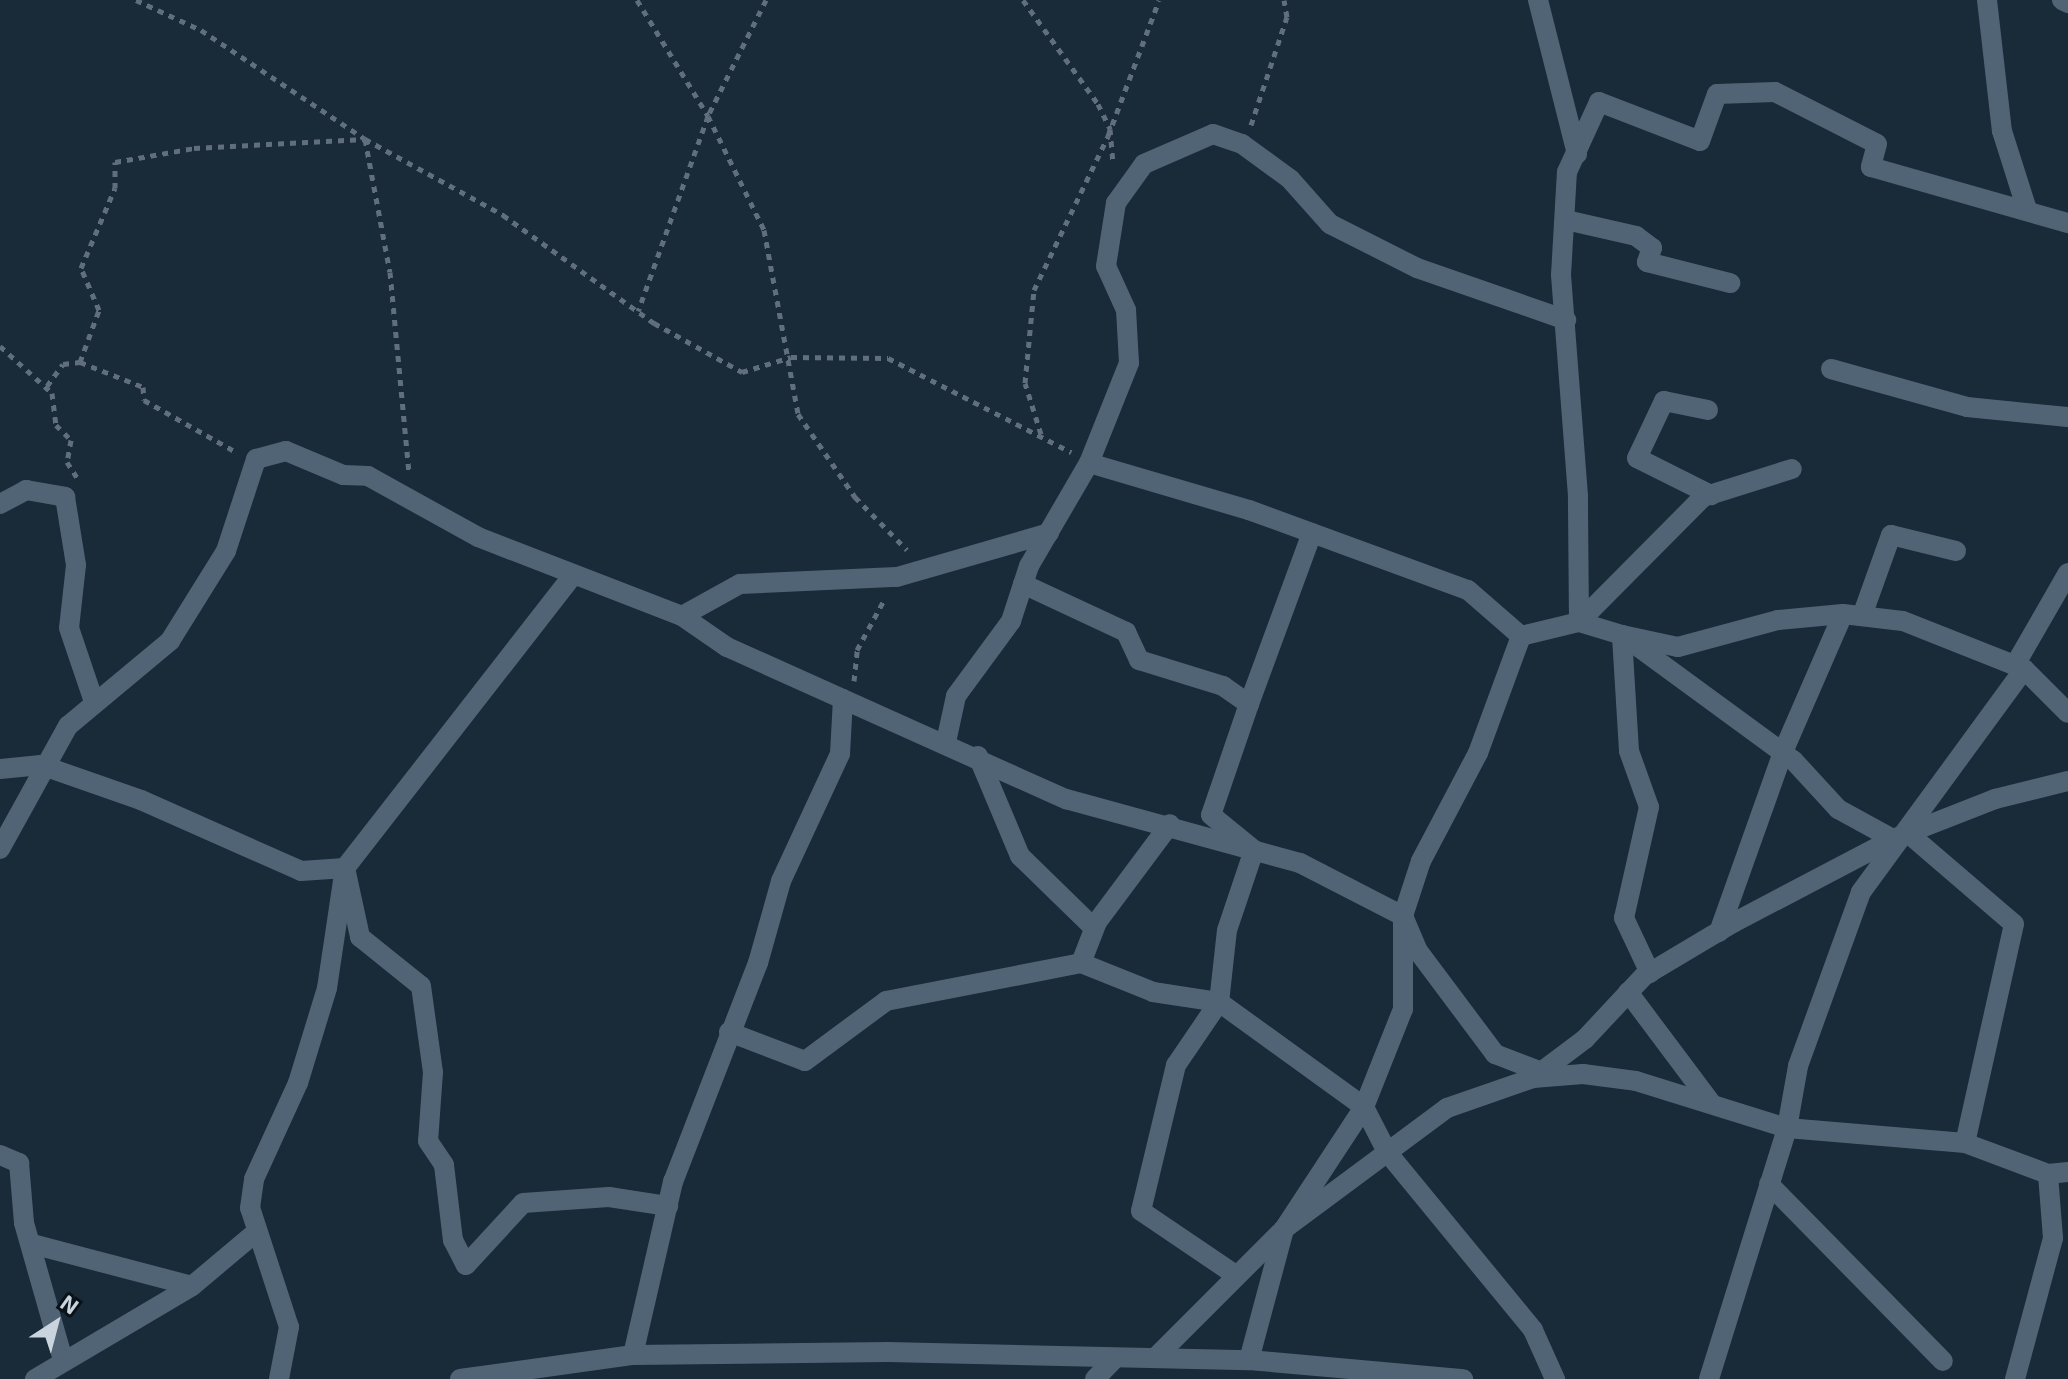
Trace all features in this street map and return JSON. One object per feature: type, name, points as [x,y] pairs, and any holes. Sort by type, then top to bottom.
[{"type":"street","points":[[1538,0],[1577,154]]},
{"type":"street","points":[[1987,0],[2002,131],[2027,210]]},
{"type":"street","points":[[2062,0],[2068,3]]},
{"type":"street","points":[[1579,622],[1566,320],[1567,172],[1599,102],[1700,141],[1717,94],[1775,92],[1877,144],[1871,167],[2068,223]]},
{"type":"street","points":[[946,742],[956,696],[1011,621],[1023,584],[1089,463],[1129,363],[1126,310],[1106,266],[1116,203],[1144,164],[1213,134],[1242,144],[1290,179],[1330,224],[1417,268],[1566,320]]},
{"type":"street","points":[[1566,220],[1636,236],[1652,248],[1647,262],[1730,283]]},
{"type":"street","points":[[1831,369],[1967,407],[2068,417]]},
{"type":"street","points":[[1708,410],[1664,401],[1637,458],[1711,495]]},
{"type":"street","points":[[0,849],[41,765],[94,702],[170,641],[226,551],[256,459],[286,451],[411,498],[571,578],[682,616],[727,647],[978,756],[1066,799],[1133,822],[1170,824],[1300,863],[1403,916],[1418,951],[1495,1054],[1536,1075],[1596,1076],[1711,1103],[1787,1128],[1861,1140],[1965,1143],[2058,1173],[2053,1238],[2015,1379]]},
{"type":"street","points":[[1089,463],[1312,533],[1468,590],[1521,636]]},
{"type":"street","points":[[1521,636],[1579,622],[1711,495],[1792,469]]},
{"type":"street","points":[[0,504],[26,490],[65,497],[76,565],[69,628],[94,702]]},
{"type":"street","points":[[682,616],[740,584],[897,577],[1049,533]]},
{"type":"street","points":[[1254,850],[1211,815],[1312,533]]},
{"type":"street","points":[[1719,932],[1783,752],[1891,535],[1956,551]]},
{"type":"street","points":[[1709,1379],[1787,1128],[1798,1066],[1861,892],[2020,667],[2068,573]]},
{"type":"street","points":[[279,1379],[289,1327],[254,1234],[254,1179],[298,1083],[327,988],[345,868],[571,578]]},
{"type":"street","points":[[1023,584],[1126,632],[1139,660],[1223,686],[1249,704]]},
{"type":"street","points":[[1579,622],[1678,647],[1778,620],[1852,615],[1949,634],[2020,667],[2068,713]]},
{"type":"street","points":[[1622,635],[1783,752],[1838,809],[1901,837],[2014,924],[1965,1143]]},
{"type":"street","points":[[1622,635],[1629,751],[1649,807],[1624,918],[1650,973]]},
{"type":"street","points":[[1249,1360],[1284,1229],[1364,1107],[1403,1009],[1403,916],[1521,636]]},
{"type":"street","points":[[633,1355],[668,1206],[781,881],[840,754],[843,699]]},
{"type":"street","points":[[978,756],[1020,856],[1094,928]]},
{"type":"street","points":[[0,769],[41,765],[141,800],[301,871],[345,868]]},
{"type":"street","points":[[1157,1356],[1234,1274],[1284,1229],[1447,1108],[1536,1075],[1585,1039],[1650,973],[1719,932],[1901,837],[1995,799],[2068,781]]},
{"type":"street","points":[[1081,963],[1094,928],[1170,824]]},
{"type":"street","points":[[1234,1274],[1141,1211],[1176,1065],[1219,1002],[1227,930],[1254,850]]},
{"type":"street","points":[[345,868],[360,937],[421,986],[433,1072],[428,1141],[444,1165],[453,1240],[466,1265],[523,1203],[609,1197],[668,1206]]},
{"type":"street","points":[[729,1032],[805,1061],[886,1001],[1081,963],[1153,992],[1219,1002],[1364,1107],[1387,1152],[1533,1330],[1555,1379]]},
{"type":"street","points":[[1628,992],[1711,1103]]},
{"type":"street","points":[[0,1155],[19,1163],[32,1244],[63,1360]]},
{"type":"street","points":[[1769,1184],[1943,1361]]},
{"type":"street","points":[[35,1379],[192,1286],[254,1234]]},
{"type":"street","points":[[32,1244],[192,1286]]},
{"type":"street","points":[[460,1379],[527,1373],[633,1355],[1114,1359],[1157,1356],[1249,1360],[1322,1375],[1463,1379]]},
{"type":"street","points":[[1095,1379],[1114,1359]]},
{"type":"street","points":[[527,1373],[548,1379]]},
{"type":"path","points":[[136,0],[201,30],[365,139],[503,215],[638,311],[742,372],[791,357],[888,358],[1041,435],[1089,463]]},
{"type":"path","points":[[637,0],[708,116],[764,230],[791,357],[798,414],[855,497],[908,548],[897,577],[857,650],[856,678],[843,699]]},
{"type":"path","points":[[638,311],[708,116],[766,0]]},
{"type":"path","points":[[1023,0],[1110,129]]},
{"type":"path","points":[[1041,435],[1025,383],[1034,290],[1110,129],[1159,0]]},
{"type":"path","points":[[1242,144],[1287,17],[1284,0]]},
{"type":"path","points":[[80,362],[99,310],[81,268],[115,188],[115,162],[194,148],[365,139]]},
{"type":"path","points":[[365,139],[392,286],[411,498]]},
{"type":"path","points":[[0,346],[47,386],[56,425],[71,440],[67,462],[81,475],[65,497]]},
{"type":"path","points":[[47,386],[63,364],[80,362],[143,387],[144,400],[256,459]]}]
